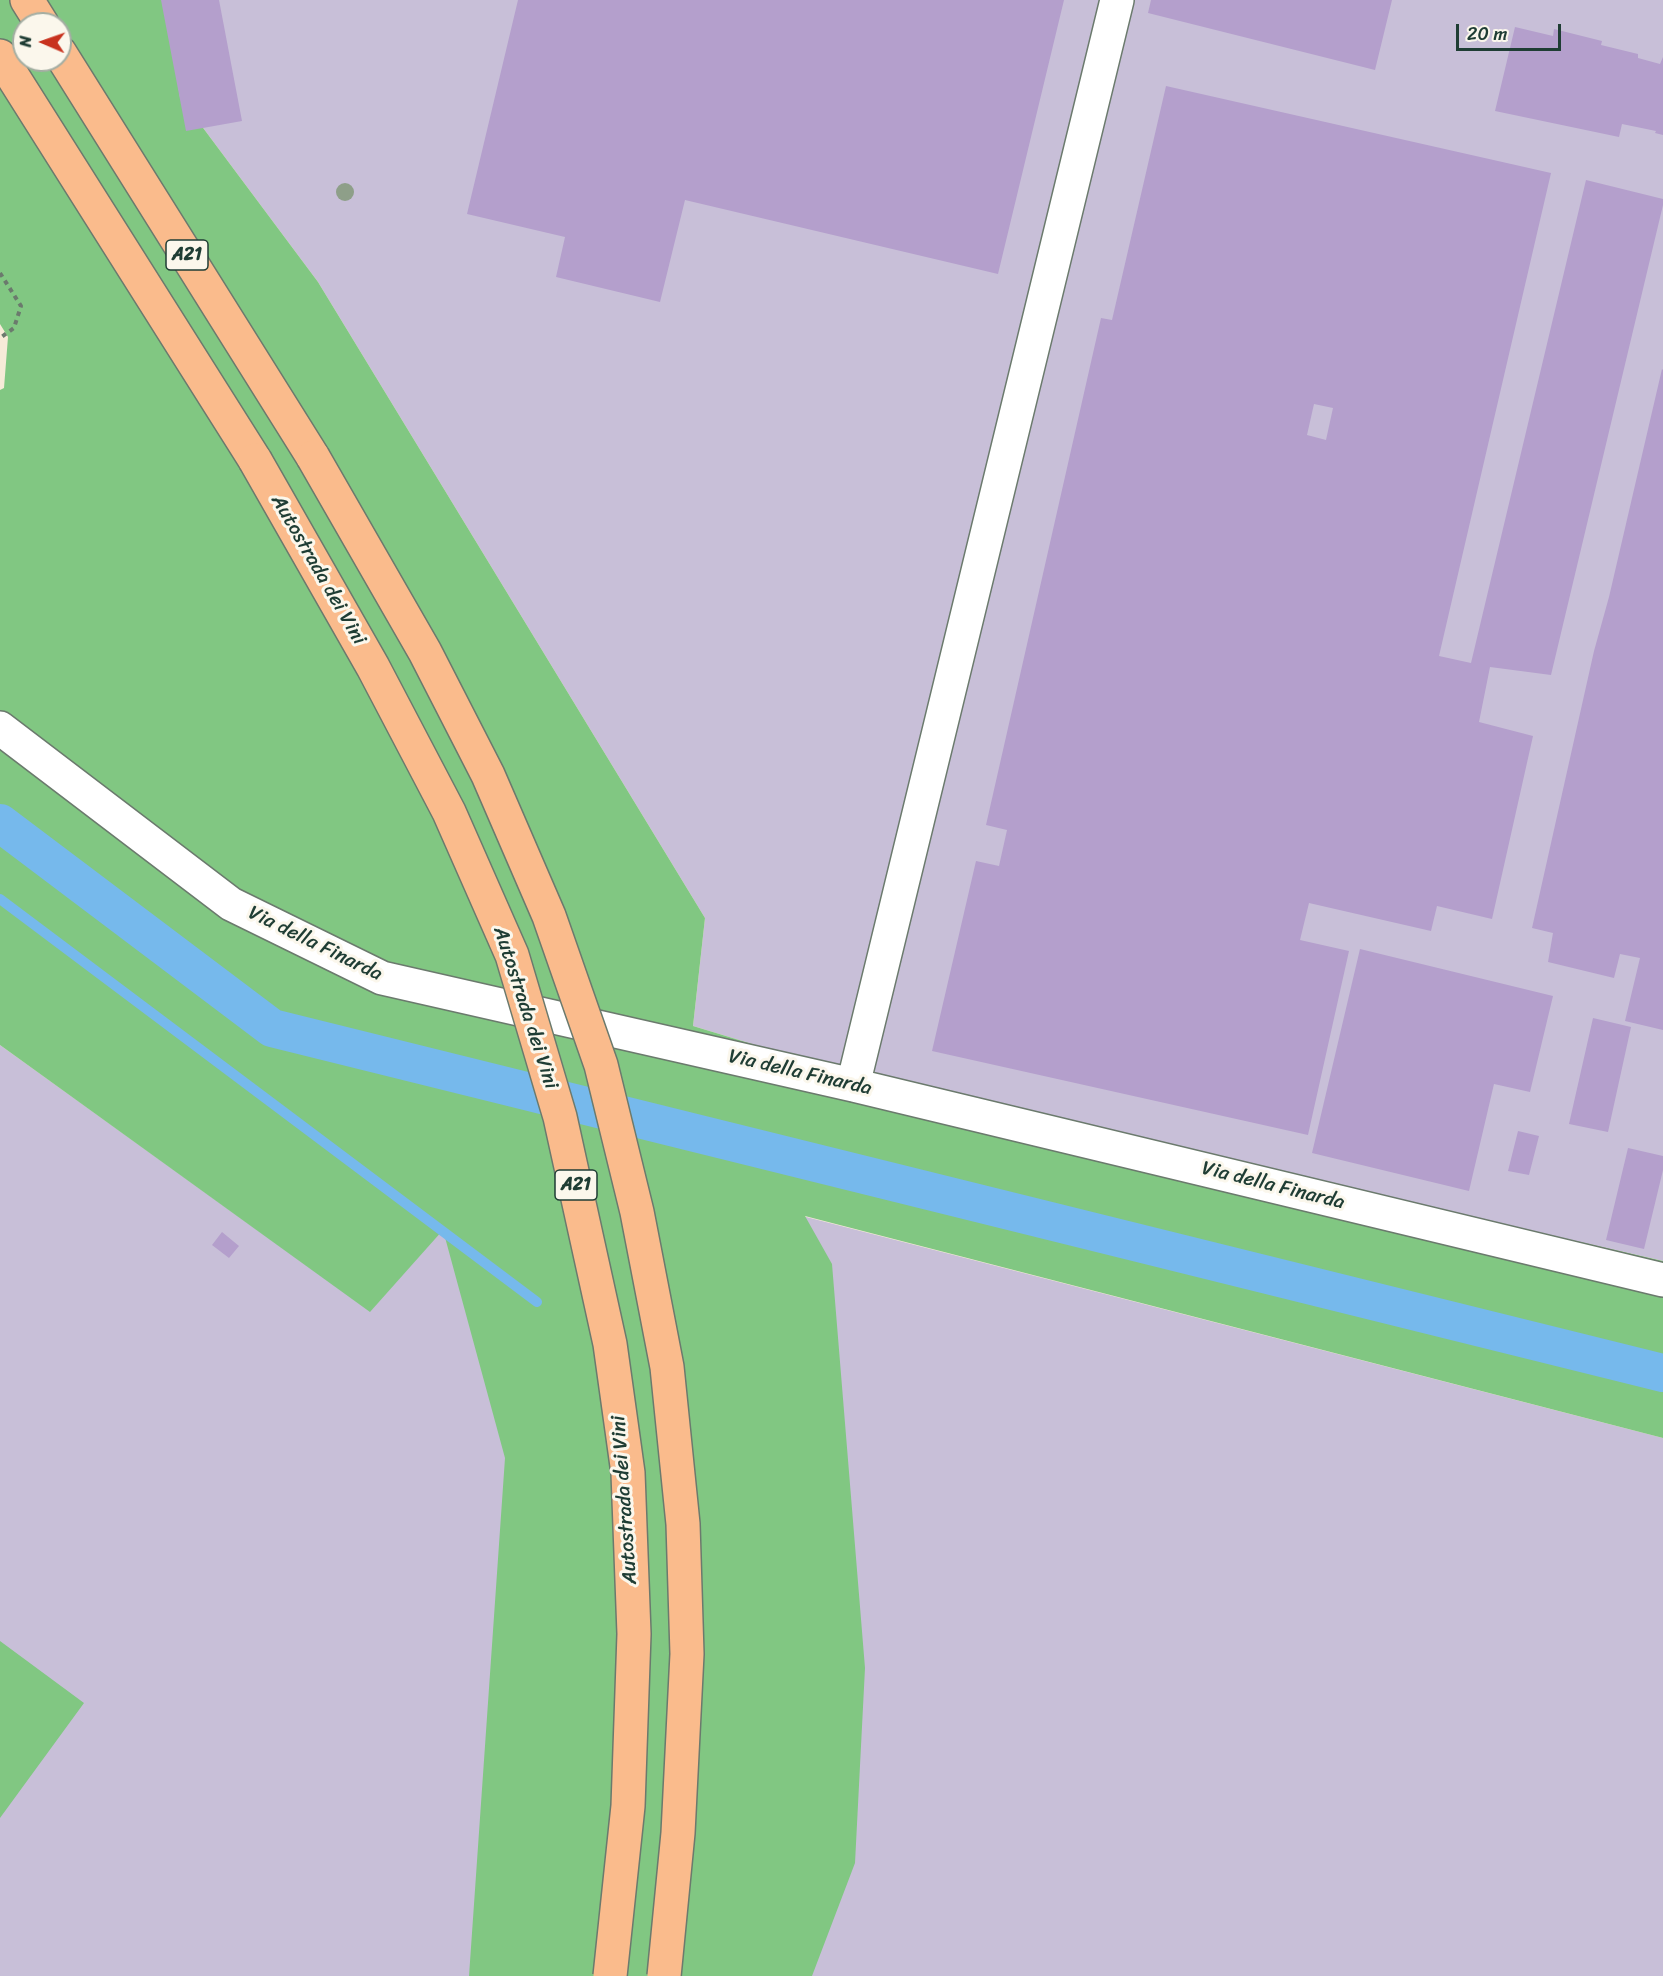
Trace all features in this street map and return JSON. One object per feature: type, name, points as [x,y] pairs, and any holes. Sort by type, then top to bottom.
[{"type":"highway","name":"Autostrada dei Vini","points":[[0,56],[255,460],[373,667],[449,812],[512,956],[560,1117],[610,1344],[628,1473],[634,1634],[629,1795],[610,1976]]},
{"type":"highway","name":"A21","points":[[72,72],[313,458],[425,652],[488,775],[549,916],[601,1065],[637,1212],[667,1367],[683,1524],[687,1654],[678,1833],[664,1976]]},
{"type":"street","points":[[854,1085],[1117,0]]},
{"type":"street","name":"Via della Finarda","points":[[0,728],[231,904],[382,978],[854,1085],[1663,1280]]},
{"type":"path","points":[[0,273],[21,306],[14,328],[0,338]]},
{"type":"shaded area","points":[[165,0],[1663,0],[1663,1261],[851,1074],[693,1026],[705,918],[318,282],[180,97]]},
{"type":"shaded area","points":[[0,1045],[370,1311],[473,1195],[686,1186],[1663,1438],[1663,1976],[0,1976]]},
{"type":"green space","points":[[0,0],[165,0],[180,97],[318,282],[705,918],[693,1026],[851,1074],[1663,1261],[1663,1438],[805,1216],[832,1264],[865,1668],[855,1863],[812,1976],[469,1976],[505,1458],[443,1230],[370,1312],[0,1045],[0,390],[4,388],[8,337],[0,324]]},
{"type":"green space","points":[[0,1641],[84,1703],[0,1818]]},
{"type":"building","points":[[161,0],[219,0],[242,121],[186,131]]},
{"type":"building","points":[[518,0],[1064,0],[998,274],[685,200],[660,302],[556,277],[565,237],[467,214]]},
{"type":"building","points":[[1151,0],[1392,0],[1375,70],[1148,13]]},
{"type":"building","points":[[1515,27],[1553,36],[1554,29],[1602,41],[1601,45],[1638,54],[1638,58],[1660,64],[1663,57],[1663,135],[1655,133],[1656,131],[1622,124],[1619,137],[1495,111]]},
{"type":"building","points":[[1166,86],[1551,173],[1439,656],[1471,663],[1586,180],[1663,199],[1551,675],[1490,667],[1479,722],[1533,736],[1492,919],[1437,906],[1431,931],[1309,903],[1300,940],[1349,951],[1308,1135],[932,1051],[976,861],[999,866],[1007,830],[986,825],[1101,318],[1112,320]],"holes":[[[1314,404],[1333,408],[1326,440],[1307,435]]]},
{"type":"building","points":[[1662,369],[1663,1030],[1625,1021],[1640,958],[1620,954],[1614,978],[1548,962],[1553,933],[1532,928],[1594,651],[1609,597]]},
{"type":"building","points":[[1360,949],[1553,996],[1530,1092],[1494,1084],[1469,1191],[1312,1153]]},
{"type":"building","points":[[1593,1018],[1631,1027],[1608,1132],[1569,1124]]},
{"type":"building","points":[[1518,1131],[1539,1136],[1529,1175],[1508,1171]]},
{"type":"building","points":[[1628,1148],[1663,1156],[1663,1170],[1644,1249],[1606,1240]]},
{"type":"building","points":[[222,1232],[239,1246],[229,1258],[212,1245]]},
{"type":"waterway","points":[[0,823],[272,1028],[1663,1373]]},
{"type":"waterway","points":[[0,899],[537,1302]]}]
